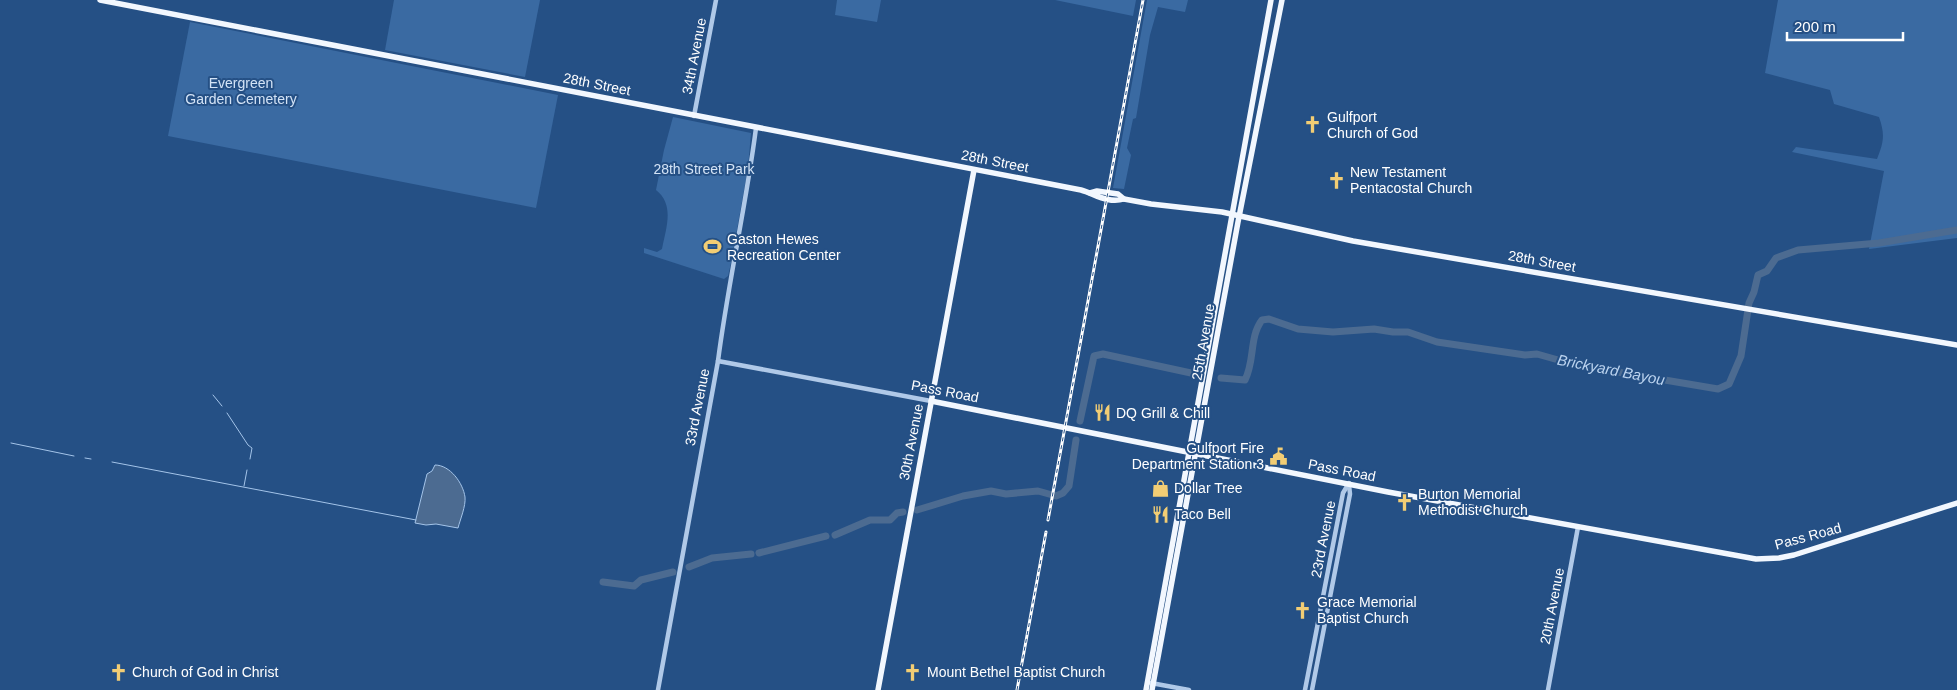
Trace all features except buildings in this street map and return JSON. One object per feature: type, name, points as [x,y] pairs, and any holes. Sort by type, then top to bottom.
[{"type":"main road","name":"28th Street","points":[[100,0],[974,170],[1090,192],[1118,194],[1124,199],[1235,215],[1353,241],[1957,345]]},
{"type":"main road","name":"25th Avenue","points":[[1146,690],[1151,685],[1235,215],[1271,0]]},
{"type":"main road","name":"25th Avenue","points":[[1235,215],[1282,0]]},
{"type":"main road","name":"30th Avenue","points":[[878,690],[974,170]]},
{"type":"main road","name":"Pass Road","points":[[931,401],[1737,557],[1769,559],[1794,555],[1957,503]]},
{"type":"street","name":"34th Avenue","points":[[694,116],[716,0]]},
{"type":"street","name":"33rd Avenue","points":[[658,690],[718,362],[724,314],[751,168],[756,128]]},
{"type":"street","name":"Pass Road","points":[[718,362],[931,401]]},
{"type":"street","name":"23rd Avenue","points":[[1305,690],[1343,493],[1349,483]]},
{"type":"street","name":"23rd Avenue","points":[[1312,690],[1350,494],[1349,483]]},
{"type":"street","name":"20th Avenue","points":[[1548,690],[1578,527]]},
{"type":"street","points":[[1151,685],[1189,690]]},
{"type":"green space","points":[[394,0],[540,0],[525,77],[385,50]]},
{"type":"green space","points":[[837,0],[881,0],[877,22],[835,15]]},
{"type":"green space","points":[[1055,0],[1136,0],[1133,16]]},
{"type":"green space","points":[[1147,0],[1188,0],[1185,12],[1158,7],[1150,35],[1136,118],[1133,119],[1127,148],[1131,155],[1124,189],[1113,188]]},
{"type":"green space","points":[[1778,0],[1957,0],[1957,238],[1869,249],[1884,171],[1792,152],[1796,147],[1877,159],[1883,133],[1879,117],[1834,104],[1830,90],[1765,73]]},
{"type":"green space","name":"Evergreen Garden Cemetery","points":[[190,22],[558,95],[536,208],[168,136]]},
{"type":"green space","name":"28th Street Park","points":[[673,117],[751,133],[748,168],[731,263],[728,276],[724,279],[644,253],[644,248],[657,252],[662,249],[668,217],[666,203],[656,190]]},
{"type":"shaded area","points":[[435,465],[451,471],[462,486],[465,505],[458,528],[415,523],[427,474],[432,471]]},
{"type":"waterway","name":"Brickyard Bayou","points":[[1221,378],[1245,380],[1250,365],[1255,334],[1262,320],[1269,319],[1298,329],[1333,332],[1374,329],[1408,332],[1437,342],[1525,355],[1537,354],[1576,365],[1718,389],[1729,384],[1741,356],[1749,303],[1758,275],[1767,271],[1776,258],[1798,250],[1879,243],[1957,230]]},
{"type":"waterway","name":"Brickyard Bayou","points":[[1080,421],[1094,356],[1103,354],[1191,373]]},
{"type":"waterway","points":[[213,395],[222,406]]},
{"type":"waterway","points":[[227,413],[248,445],[252,448],[250,459]]},
{"type":"waterway","name":"Brickyard Bayou","points":[[917,510],[963,496],[991,491],[1006,494],[1038,491],[1056,496],[1063,493],[1069,486],[1076,440]]},
{"type":"waterway","points":[[11,443],[74,456]]},
{"type":"waterway","points":[[85,458],[91,459]]},
{"type":"waterway","points":[[112,462],[416,520]]},
{"type":"waterway","points":[[244,486],[247,470]]},
{"type":"waterway","name":"Brickyard Bayou","points":[[835,535],[870,520],[890,520],[897,513],[903,512]]},
{"type":"waterway","name":"Brickyard Bayou","points":[[759,553],[826,536]]},
{"type":"waterway","name":"Brickyard Bayou","points":[[689,567],[712,558],[751,554]]},
{"type":"waterway","name":"Brickyard Bayou","points":[[603,582],[634,586],[641,580],[673,572]]},
{"type":"railway","points":[[1048,520],[1143,0]]},
{"type":"railway","points":[[1017,690],[1046,532]]},
{"type":"place","name":"Gulfport Church of God","points":[[1313,125]]},
{"type":"place","name":"New Testament Pentacostal Church","points":[[1336,180]]},
{"type":"place","name":"Gaston Hewes Recreation Center","points":[[713,247]]},
{"type":"place","name":"DQ Grill & Chill","points":[[1102,413]]},
{"type":"place","name":"Gulfport Fire Department Station 3","points":[[1278,456]]},
{"type":"place","name":"Dollar Tree","points":[[1160,488]]},
{"type":"place","name":"Burton Memorial Methodist Church","points":[[1404,502]]},
{"type":"place","name":"Taco Bell","points":[[1160,514]]},
{"type":"place","name":"Grace Memorial Baptist Church","points":[[1303,610]]},
{"type":"place","name":"Church of God in Christ","points":[[118,672]]},
{"type":"place","name":"Mount Bethel Baptist Church","points":[[913,672]]}]
